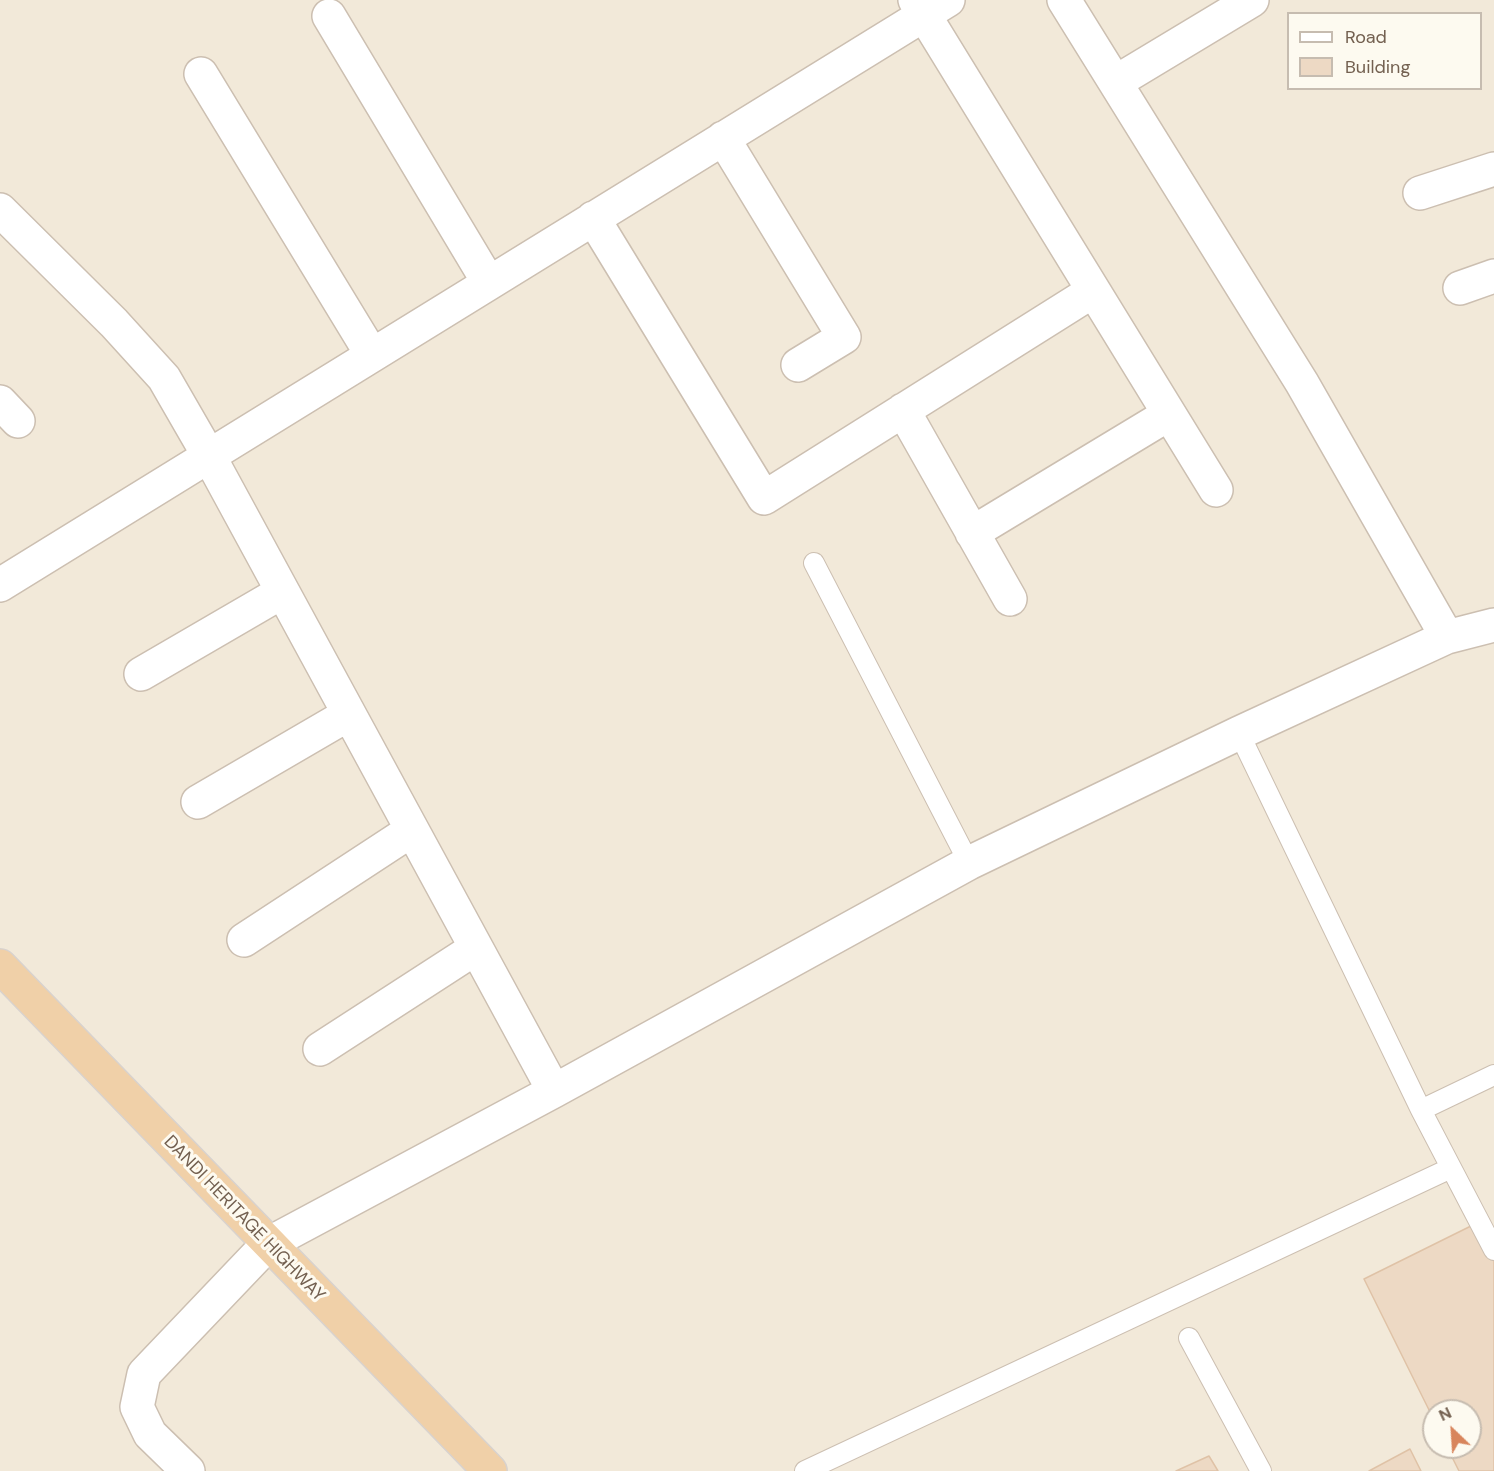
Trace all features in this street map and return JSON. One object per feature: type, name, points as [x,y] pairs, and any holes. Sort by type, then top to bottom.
[{"type":"highway","name":"DANDI HERITAGE HIGHWAY","points":[[0,966],[490,1471]]},
{"type":"street","points":[[1064,0],[1302,383],[1447,637]]},
{"type":"street","points":[[1116,82],[1252,0]]},
{"type":"street","points":[[0,585],[723,138],[929,5],[1094,291],[1216,490]]},
{"type":"street","points":[[329,16],[489,283]]},
{"type":"street","points":[[201,74],[372,355]]},
{"type":"street","points":[[723,138],[844,337],[798,365]]},
{"type":"street","points":[[1420,192],[1494,169]]},
{"type":"street","points":[[0,210],[114,323],[164,378],[209,456],[554,1091]]},
{"type":"street","points":[[593,218],[764,498],[1094,291]]},
{"type":"street","points":[[1460,288],[1494,276]]},
{"type":"street","points":[[903,410],[1010,599]]},
{"type":"street","points":[[972,533],[1169,414]]},
{"type":"street","points":[[141,674],[282,592]]},
{"type":"street","points":[[188,1471],[150,1434],[137,1407],[144,1374],[268,1244],[554,1091],[969,863],[1239,733],[1447,637],[1494,625]]},
{"type":"street","points":[[198,802],[349,714]]},
{"type":"street","points":[[244,940],[412,830]]},
{"type":"street","points":[[320,1049],[476,948]]},
{"type":"lane","points":[[814,563],[969,863]]},
{"type":"lane","points":[[1239,733],[1421,1110],[1494,1250]]},
{"type":"lane","points":[[1421,1110],[1494,1075]]},
{"type":"lane","points":[[805,1471],[1451,1168]]},
{"type":"lane","points":[[1189,1338],[1261,1471]]},
{"type":"shaded area","points":[[0,0],[1494,0],[1494,1471],[0,1471]]},
{"type":"building","points":[[1479,1222],[1494,1252],[1494,1471],[1459,1471],[1453,1459],[1482,1459],[1482,1399],[1424,1399],[1364,1279]]},
{"type":"building","points":[[1410,1449],[1421,1471],[1369,1471]]},
{"type":"building","points":[[1209,1456],[1218,1471],[1176,1471]]}]
